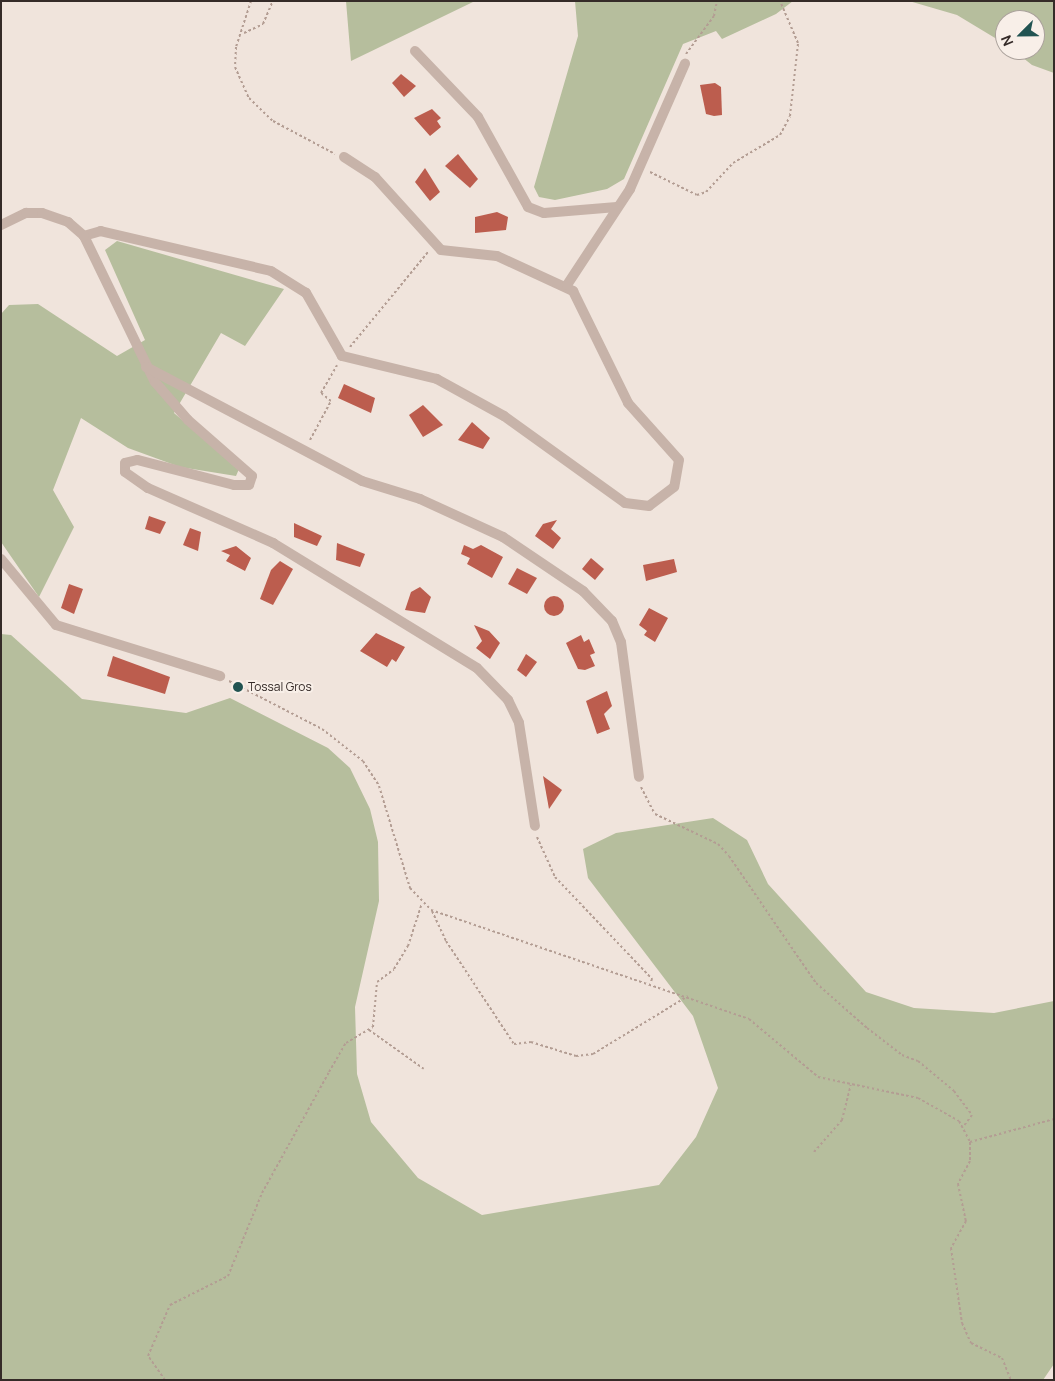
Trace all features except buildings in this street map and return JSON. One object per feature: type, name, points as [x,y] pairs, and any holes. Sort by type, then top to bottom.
[{"type":"street","points":[[415,51],[478,117],[528,207],[544,213],[617,207]]},
{"type":"street","points":[[567,285],[641,168],[685,64]]},
{"type":"street","points":[[84,236],[101,230],[122,233],[271,271],[306,293],[342,356],[437,379],[520,427],[609,495],[625,503],[649,506],[674,487],[679,460],[634,413],[598,348],[577,295],[567,285],[497,256],[448,254],[434,244],[395,195],[344,157]]},
{"type":"street","points":[[1,225],[26,213],[42,213],[68,222],[84,236],[114,289],[146,367],[188,420],[247,468],[252,479],[246,486],[234,485],[136,460],[126,463],[127,477],[273,543],[477,668],[508,700],[519,723],[535,826]]},
{"type":"street","points":[[146,367],[368,484],[420,499],[503,537],[596,602],[612,622],[621,642],[640,777]]},
{"type":"street","points":[[1,559],[56,625],[220,676]]},
{"type":"path","points":[[251,1],[244,33],[236,47],[235,67],[249,98],[291,132],[344,157]]},
{"type":"path","points":[[244,33],[263,24],[273,1]]},
{"type":"path","points":[[685,64],[687,50],[714,16],[717,1]]},
{"type":"path","points":[[641,168],[697,195],[706,192],[733,163],[780,135],[790,116],[798,43],[780,1]]},
{"type":"path","points":[[304,451],[331,401],[321,394],[342,356],[434,244]]},
{"type":"path","points":[[220,676],[322,730],[363,762],[379,786],[410,888],[422,903],[431,910],[688,996],[749,1019],[812,1074],[851,1085],[903,1092],[935,1106],[963,1127],[970,1142],[970,1161],[958,1184],[966,1221],[951,1248],[964,1333],[971,1342],[1002,1358],[1011,1380]]},
{"type":"path","points":[[640,777],[645,800],[655,814],[718,844],[730,856],[816,984],[867,1028],[954,1091],[972,1115],[963,1127]]},
{"type":"path","points":[[535,826],[540,850],[555,877],[652,979],[650,984]]},
{"type":"path","points":[[369,1030],[377,982],[394,969],[408,946],[422,903]]},
{"type":"path","points":[[431,910],[446,941],[514,1044],[530,1042],[576,1056],[593,1054],[688,996]]},
{"type":"path","points":[[369,1030],[424,1069]]},
{"type":"path","points":[[165,1380],[148,1356],[170,1305],[228,1276],[262,1193],[296,1129],[346,1043],[369,1030]]},
{"type":"path","points":[[814,1152],[842,1120],[851,1085]]},
{"type":"path","points":[[970,1142],[1054,1119]]},
{"type":"green space","points":[[346,1],[475,1],[351,61]]},
{"type":"green space","points":[[575,1],[793,1],[776,14],[722,39],[716,31],[683,44],[624,179],[607,189],[555,200],[539,197],[534,187],[578,36]]},
{"type":"green space","points":[[909,1],[1054,1],[1054,73],[1032,65],[1026,60],[1045,60],[1045,10],[995,10],[995,38],[957,15]]},
{"type":"green space","points":[[117,241],[284,289],[245,346],[221,333],[174,413],[239,469],[236,476],[180,467],[128,448],[81,418],[53,490],[74,527],[39,597],[1,542],[1,314],[9,305],[38,304],[117,356],[145,340],[105,250]]},
{"type":"green space","points":[[1,634],[11,635],[82,699],[186,713],[230,698],[328,748],[350,768],[370,809],[378,842],[379,901],[355,1007],[357,1074],[371,1122],[418,1178],[482,1215],[659,1185],[696,1137],[718,1088],[693,1016],[588,878],[583,849],[616,833],[713,818],[747,840],[768,884],[866,992],[914,1008],[994,1013],[1054,1001],[1054,1364],[1043,1380],[1,1380]]},
{"type":"place","name":"Tossal Gros","points":[[238,687]]}]
